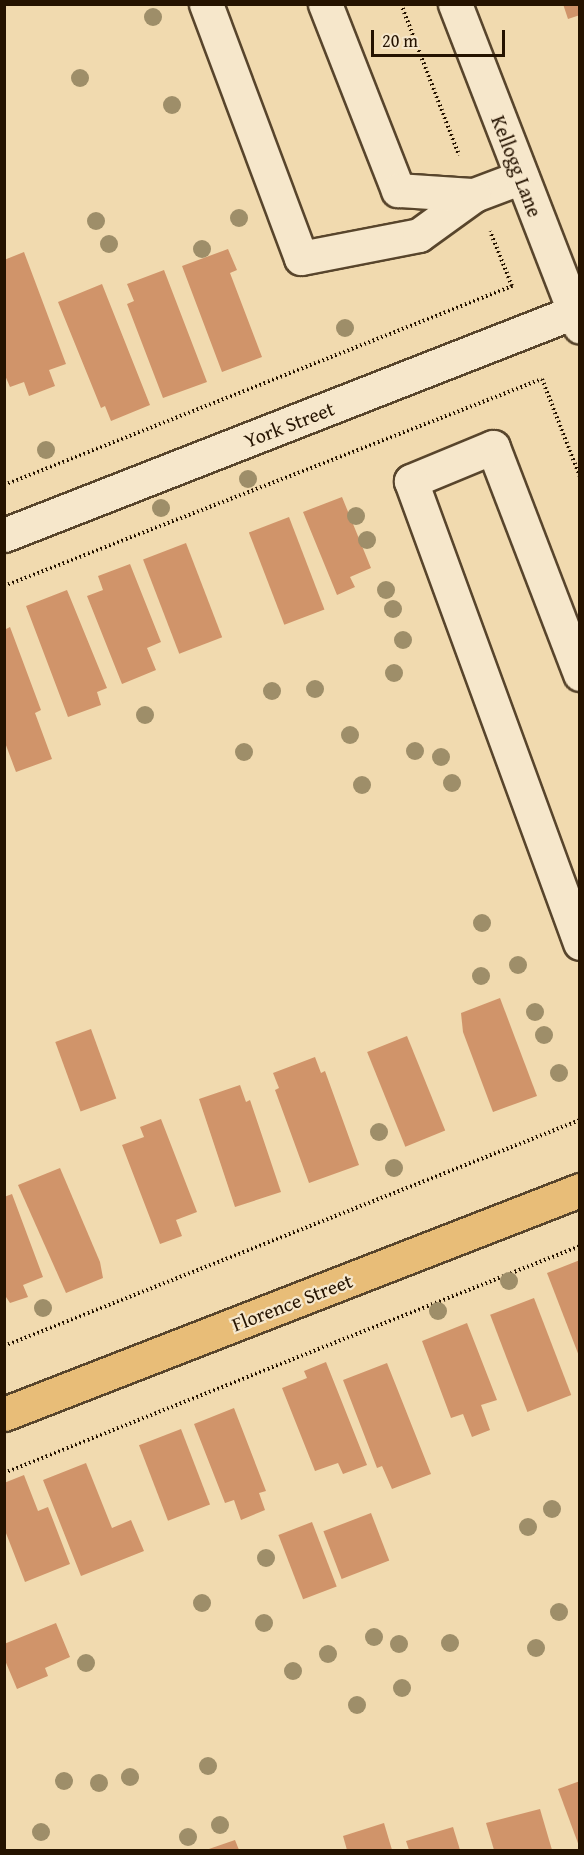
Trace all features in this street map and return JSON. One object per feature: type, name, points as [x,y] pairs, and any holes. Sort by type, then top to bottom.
[{"type":"main road","name":"Florence Street","points":[[4,1414],[579,1190]]},
{"type":"street","points":[[206,4],[301,258],[419,235],[474,195],[522,177]]},
{"type":"street","points":[[325,4],[398,190],[474,195]]},
{"type":"street","name":"Kellogg Lane","points":[[455,4],[577,320]]},
{"type":"street","name":"York Street","points":[[4,535],[577,320]]},
{"type":"street","points":[[579,674],[569,614],[493,447],[411,481],[579,943]]},
{"type":"path","points":[[401,4],[474,195]]},
{"type":"path","points":[[4,485],[512,286],[488,224]]},
{"type":"path","points":[[4,586],[542,379],[579,477]]},
{"type":"path","points":[[4,1346],[579,1120]]},
{"type":"path","points":[[4,1473],[579,1246]]},
{"type":"building","points":[[563,4],[580,4],[580,15],[568,19]]},
{"type":"building","points":[[228,249],[237,270],[230,273],[262,357],[222,372],[182,266]]},
{"type":"building","points":[[24,252],[66,364],[49,370],[55,386],[29,396],[24,382],[10,387],[4,373],[4,260]]},
{"type":"building","points":[[164,270],[207,382],[163,398],[127,304],[134,301],[127,284]]},
{"type":"building","points":[[102,284],[150,405],[111,421],[105,406],[101,408],[58,302]]},
{"type":"building","points":[[342,497],[371,568],[350,577],[355,587],[337,595],[303,512]]},
{"type":"building","points":[[289,517],[324,609],[284,625],[249,532]]},
{"type":"building","points":[[186,543],[222,637],[179,654],[143,559]]},
{"type":"building","points":[[130,564],[161,642],[147,648],[156,670],[122,684],[87,596],[103,590],[98,576]]},
{"type":"building","points":[[67,590],[107,688],[97,692],[101,705],[68,717],[26,606]]},
{"type":"building","points":[[10,627],[41,710],[35,713],[52,759],[16,772],[4,740],[4,630]]},
{"type":"building","points":[[500,998],[537,1096],[493,1112],[463,1032],[461,1013]]},
{"type":"building","points":[[91,1029],[116,1099],[81,1112],[55,1042]]},
{"type":"building","points":[[407,1036],[445,1131],[405,1147],[367,1052]]},
{"type":"building","points":[[315,1057],[321,1073],[325,1071],[359,1165],[309,1183],[275,1090],[279,1088],[273,1073]]},
{"type":"building","points":[[240,1085],[246,1102],[250,1100],[281,1192],[235,1207],[199,1099]]},
{"type":"building","points":[[161,1119],[197,1212],[176,1220],[182,1236],[160,1244],[122,1145],[144,1137],[140,1127]]},
{"type":"building","points":[[60,1168],[100,1262],[103,1278],[66,1293],[18,1185]]},
{"type":"building","points":[[12,1194],[43,1277],[23,1285],[28,1297],[10,1303],[4,1294],[4,1197]]},
{"type":"building","points":[[580,1260],[580,1356],[579,1356],[547,1273]]},
{"type":"building","points":[[534,1298],[571,1395],[527,1412],[490,1315]]},
{"type":"building","points":[[467,1323],[497,1400],[481,1405],[490,1430],[472,1437],[463,1414],[451,1418],[422,1341]]},
{"type":"building","points":[[326,1362],[367,1465],[343,1474],[338,1463],[315,1471],[282,1388],[307,1378],[304,1371]]},
{"type":"building","points":[[387,1363],[431,1474],[392,1489],[382,1466],[377,1468],[343,1380]]},
{"type":"building","points":[[234,1408],[266,1491],[259,1493],[265,1510],[241,1520],[234,1500],[225,1503],[194,1424]]},
{"type":"building","points":[[181,1429],[210,1505],[168,1521],[139,1445]]},
{"type":"building","points":[[86,1463],[112,1528],[131,1520],[144,1551],[81,1576],[43,1480]]},
{"type":"building","points":[[24,1475],[38,1511],[48,1507],[70,1564],[25,1582],[4,1528],[4,1483]]},
{"type":"building","points":[[371,1513],[389,1561],[342,1579],[323,1531]]},
{"type":"building","points":[[312,1522],[337,1586],[303,1599],[278,1535]]},
{"type":"building","points":[[56,1623],[70,1657],[45,1668],[48,1676],[17,1689],[4,1658],[4,1644]]},
{"type":"building","points":[[580,1781],[580,1846],[579,1846],[558,1789]]},
{"type":"building","points":[[540,1809],[552,1850],[494,1850],[486,1823]]},
{"type":"building","points":[[384,1823],[392,1850],[347,1850],[343,1836]]},
{"type":"building","points":[[453,1827],[460,1850],[409,1850],[406,1841]]},
{"type":"building","points":[[235,1840],[239,1850],[206,1850]]}]
